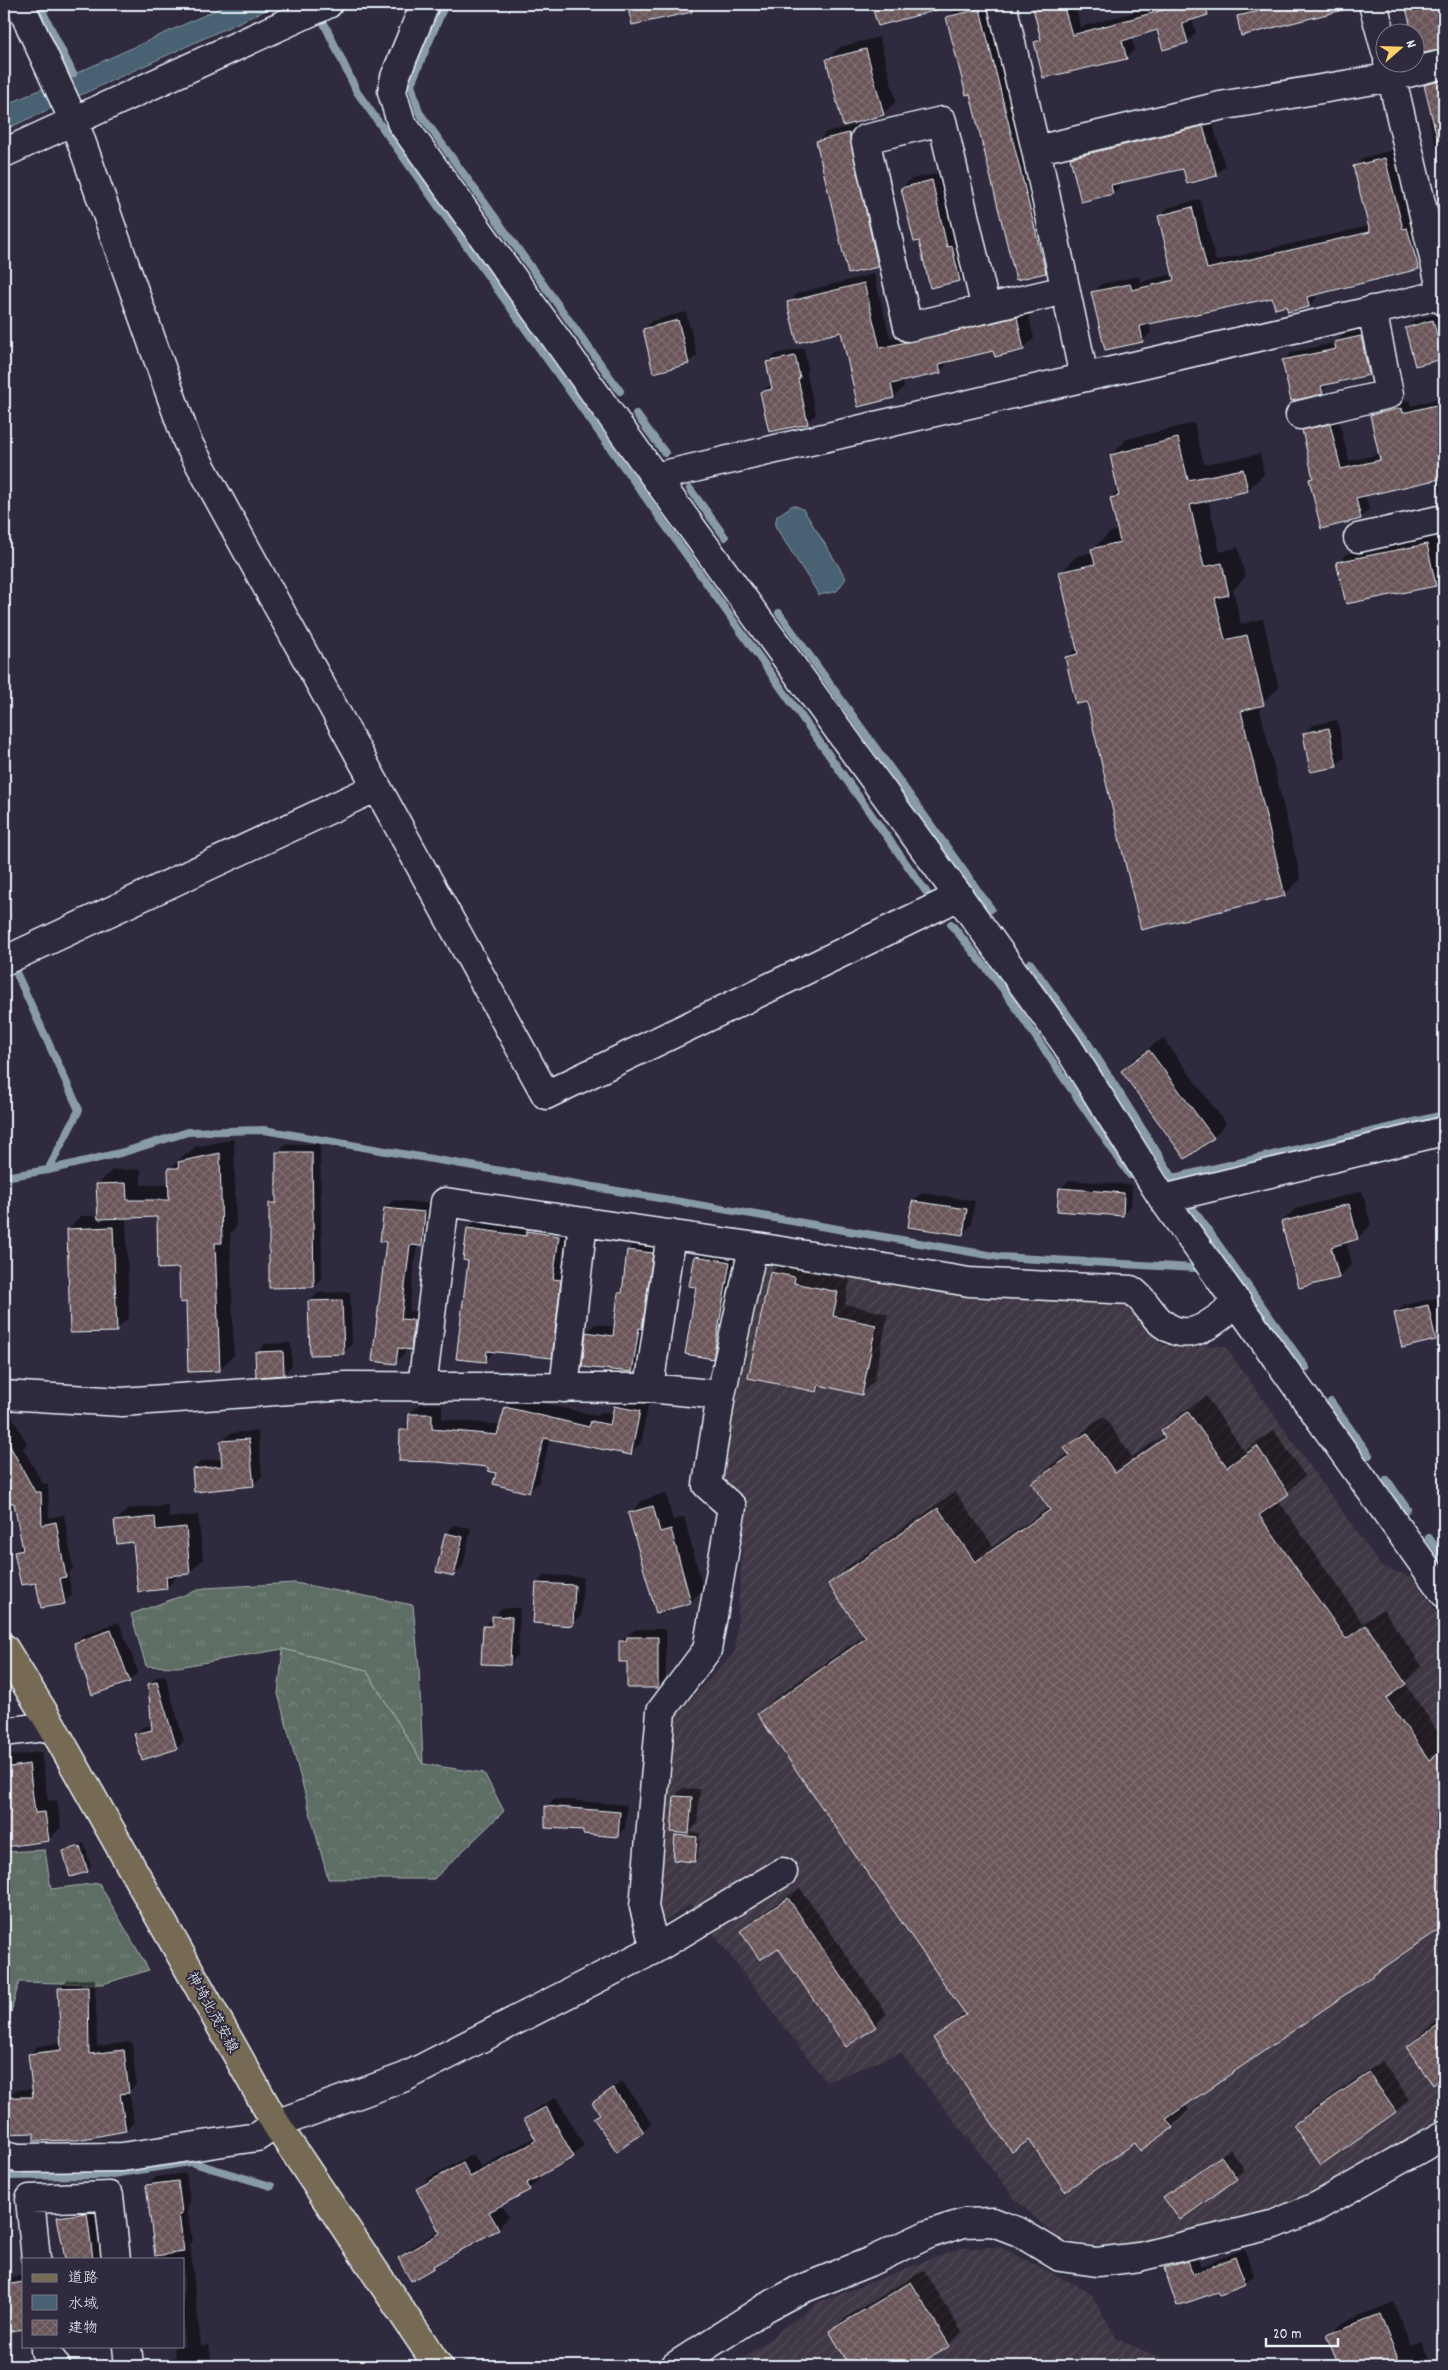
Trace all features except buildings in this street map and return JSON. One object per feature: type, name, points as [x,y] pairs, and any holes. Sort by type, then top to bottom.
[{"type":"main road","name":"神埼北茂安線","points":[[4,1648],[52,1726],[276,2124],[438,2366]]},
{"type":"street","points":[[20,4],[70,113],[187,441],[375,788],[546,1095],[934,909],[959,895]]},
{"type":"street","points":[[4,153],[70,113],[328,4]]},
{"type":"street","points":[[425,4],[394,77],[392,92],[401,122],[655,477],[1066,1044],[1163,1199],[1444,1593]]},
{"type":"street","points":[[1002,4],[1036,150],[1084,377]]},
{"type":"street","points":[[1373,4],[1378,22]]},
{"type":"street","points":[[1426,64],[1444,64]]},
{"type":"street","points":[[1036,150],[1376,67]]},
{"type":"street","points":[[655,477],[1372,310],[1444,296],[1433,200],[1392,72]]},
{"type":"street","points":[[986,309],[942,121],[865,139],[908,327],[986,309],[1065,290]]},
{"type":"street","points":[[1300,415],[1389,394],[1372,310]]},
{"type":"street","points":[[1358,538],[1444,519]]},
{"type":"street","points":[[12,957],[375,788]]},
{"type":"street","points":[[1163,1199],[1444,1131]]},
{"type":"street","points":[[422,1387],[445,1202],[757,1247],[970,1282],[1131,1290],[1140,1295],[1163,1324],[1188,1334],[1197,1332],[1238,1303]]},
{"type":"street","points":[[564,1388],[584,1222]]},
{"type":"street","points":[[649,1388],[671,1234]]},
{"type":"street","points":[[655,1949],[644,1907],[661,1711],[707,1650],[732,1507],[707,1485],[721,1395],[752,1252],[757,1247]]},
{"type":"street","points":[[4,1395],[122,1402],[346,1386],[649,1388],[721,1395]]},
{"type":"street","points":[[4,1732],[52,1726]]},
{"type":"street","points":[[4,2155],[18,2158],[122,2158],[258,2137],[276,2124],[405,2077],[655,1949],[783,1872]]},
{"type":"street","points":[[676,2366],[766,2308],[797,2291],[869,2262],[929,2234],[964,2223],[992,2222],[1019,2232],[1060,2257],[1097,2262],[1139,2257],[1275,2224],[1318,2206],[1444,2135]]},
{"type":"street","points":[[36,2258],[30,2199],[109,2196],[116,2258]]},
{"type":"street","points":[[45,2348],[45,2351],[56,2366]]},
{"type":"street","points":[[127,2348],[129,2366]]},
{"type":"shaded area","points":[[766,1260],[1131,1304],[1163,1345],[1225,1346],[1381,1566],[1413,1578],[1444,1623],[1444,2121],[1279,2211],[1112,2248],[1060,2240],[1016,2200],[901,2053],[826,2082],[691,1904],[661,1923],[656,1891],[671,1720],[735,1652],[746,1497],[720,1477]]},
{"type":"shaded area","points":[[1000,2247],[1090,2292],[1117,2339],[1180,2366],[733,2366],[817,2303],[959,2248]]},
{"type":"green space","points":[[295,1583],[413,1605],[419,1667],[423,1764],[366,1670],[283,1649],[178,1667],[146,1666],[131,1614],[204,1588]]},
{"type":"green space","points":[[283,1649],[366,1670],[423,1764],[484,1773],[504,1811],[434,1879],[328,1879],[278,1694]]},
{"type":"green space","points":[[45,1850],[51,1889],[99,1883],[149,1970],[103,1984],[19,1982],[4,2039],[4,1852]]},
{"type":"water","points":[[229,4],[279,4],[4,130],[4,106]]},
{"type":"water","points":[[793,505],[803,509],[846,578],[837,591],[819,595],[775,526],[777,516]]},
{"type":"waterway","points":[[39,4],[73,74]]},
{"type":"waterway","points":[[445,4],[411,84],[419,112],[620,391]]},
{"type":"waterway","points":[[324,23],[357,92],[927,893]]},
{"type":"waterway","points":[[636,414],[665,453]]},
{"type":"waterway","points":[[690,489],[725,537]]},
{"type":"waterway","points":[[779,613],[991,909]]},
{"type":"waterway","points":[[951,924],[1003,989],[1130,1175]]},
{"type":"waterway","points":[[4,946],[79,1110],[48,1170]]},
{"type":"waterway","points":[[1030,963],[1087,1042],[1173,1178],[1444,1115]]},
{"type":"waterway","points":[[4,1177],[48,1170],[124,1152],[188,1132],[264,1130],[1000,1257],[1194,1268]]},
{"type":"waterway","points":[[1193,1209],[1306,1368]]},
{"type":"waterway","points":[[1331,1402],[1369,1455]]},
{"type":"waterway","points":[[1387,1480],[1407,1509]]},
{"type":"waterway","points":[[1429,1538],[1444,1559]]},
{"type":"waterway","points":[[4,2176],[106,2175],[190,2162],[271,2186]]}]
